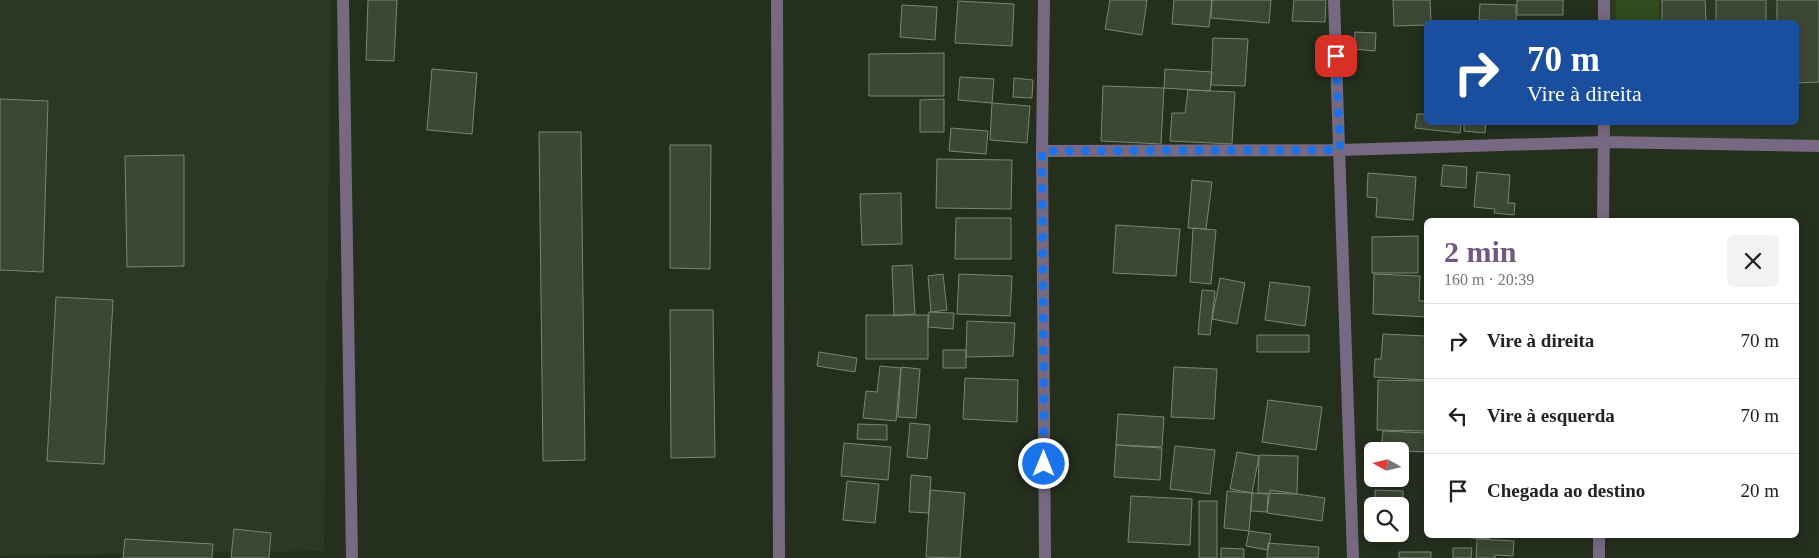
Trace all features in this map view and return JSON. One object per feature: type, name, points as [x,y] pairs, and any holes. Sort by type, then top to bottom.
[{"type":"street","points":[[343,0],[352,558]]},
{"type":"street","points":[[777,0],[779,558]]},
{"type":"street","points":[[1044,0],[1042,151],[1045,558]]},
{"type":"street","points":[[1334,0],[1353,558]]},
{"type":"street","points":[[1604,0],[1604,20]]},
{"type":"street","points":[[1603,218],[1604,125]]},
{"type":"street","points":[[1042,151],[1340,150],[1604,142],[1819,146]]},
{"type":"street","points":[[1599,558],[1600,538]]},
{"type":"shaded area","points":[[0,0],[331,0],[324,551],[0,556]]},
{"type":"shaded area","points":[[1604,0],[1819,0],[1819,146],[1604,142],[1604,125],[1799,125],[1799,20],[1604,20]]},
{"type":"green space","points":[[1616,0],[1659,0],[1659,20],[1616,20]]},
{"type":"building","points":[[368,0],[397,0],[394,61],[366,60]]},
{"type":"building","points":[[1110,0],[1147,0],[1142,35],[1105,29]]},
{"type":"building","points":[[1174,0],[1212,0],[1209,27],[1172,24]]},
{"type":"building","points":[[1212,0],[1271,0],[1269,23],[1211,18]]},
{"type":"building","points":[[1294,0],[1326,0],[1325,22],[1292,21]]},
{"type":"building","points":[[1393,0],[1430,0],[1431,20],[1424,20],[1424,25],[1394,26]]},
{"type":"building","points":[[1517,0],[1563,0],[1563,15],[1517,15]]},
{"type":"building","points":[[1662,0],[1705,0],[1706,20],[1662,20]]},
{"type":"building","points":[[1716,0],[1766,0],[1766,20],[1716,20]]},
{"type":"building","points":[[1777,0],[1819,0],[1819,82],[1799,83],[1799,20],[1777,20]]},
{"type":"building","points":[[958,1],[1014,4],[1012,46],[955,43]]},
{"type":"building","points":[[1480,4],[1516,5],[1516,20],[1479,20]]},
{"type":"building","points":[[902,5],[937,7],[935,40],[900,37]]},
{"type":"building","points":[[1355,32],[1376,33],[1375,51],[1354,49]]},
{"type":"building","points":[[1213,38],[1248,39],[1245,86],[1211,85]]},
{"type":"building","points":[[944,53],[944,96],[869,96],[869,54]]},
{"type":"building","points":[[432,69],[477,73],[472,134],[427,130]]},
{"type":"building","points":[[1165,69],[1212,72],[1210,91],[1164,88]]},
{"type":"building","points":[[960,77],[994,79],[992,103],[958,100]]},
{"type":"building","points":[[1014,78],[1033,80],[1032,98],[1013,97]]},
{"type":"building","points":[[1103,86],[1164,88],[1161,144],[1101,141]]},
{"type":"building","points":[[1188,90],[1235,92],[1232,144],[1170,141],[1172,113],[1185,113]]},
{"type":"building","points":[[0,99],[48,101],[43,272],[0,270]]},
{"type":"building","points":[[944,99],[944,132],[920,132],[920,100]]},
{"type":"building","points":[[992,103],[1030,106],[1027,143],[990,140]]},
{"type":"building","points":[[1417,114],[1424,114],[1424,125],[1461,125],[1460,133],[1415,128]]},
{"type":"building","points":[[1464,125],[1486,125],[1485,133],[1464,131]]},
{"type":"building","points":[[951,128],[988,131],[986,154],[949,151]]},
{"type":"building","points":[[539,132],[581,132],[585,460],[543,461]]},
{"type":"building","points":[[670,145],[711,145],[710,269],[670,268]]},
{"type":"building","points":[[184,155],[184,266],[127,267],[125,156]]},
{"type":"building","points":[[937,159],[1012,160],[1011,209],[936,208]]},
{"type":"building","points":[[1443,165],[1467,167],[1466,188],[1441,186]]},
{"type":"building","points":[[1477,172],[1510,175],[1508,203],[1515,203],[1514,215],[1494,213],[1495,209],[1474,207]]},
{"type":"building","points":[[1368,173],[1416,177],[1413,220],[1376,217],[1377,198],[1367,197]]},
{"type":"building","points":[[1192,180],[1212,182],[1206,229],[1188,228]]},
{"type":"building","points":[[901,193],[902,244],[862,245],[860,194]]},
{"type":"building","points":[[956,218],[1011,218],[1011,259],[955,259]]},
{"type":"building","points":[[1116,225],[1180,229],[1176,276],[1113,273]]},
{"type":"building","points":[[1193,228],[1216,230],[1211,284],[1190,282]]},
{"type":"building","points":[[1418,236],[1418,273],[1372,273],[1372,237]]},
{"type":"building","points":[[912,265],[915,314],[894,316],[892,266]]},
{"type":"building","points":[[943,274],[947,310],[931,312],[928,276]]},
{"type":"building","points":[[959,274],[1012,276],[1010,316],[957,314]]},
{"type":"building","points":[[1374,274],[1420,276],[1419,301],[1424,301],[1424,317],[1373,314]]},
{"type":"building","points":[[1220,278],[1245,283],[1237,324],[1212,319]]},
{"type":"building","points":[[1270,282],[1310,287],[1305,326],[1265,320]]},
{"type":"building","points":[[1202,290],[1215,291],[1210,335],[1198,334]]},
{"type":"building","points":[[56,297],[113,300],[104,464],[47,461]]},
{"type":"building","points":[[670,310],[713,310],[715,457],[671,458]]},
{"type":"building","points":[[929,312],[954,313],[953,329],[928,327]]},
{"type":"building","points":[[866,315],[928,315],[928,359],[866,359]]},
{"type":"building","points":[[967,321],[1015,323],[1013,356],[966,357]]},
{"type":"building","points":[[1383,334],[1424,336],[1424,380],[1374,377],[1375,359],[1381,359]]},
{"type":"building","points":[[1257,335],[1309,335],[1309,352],[1257,352]]},
{"type":"building","points":[[943,350],[966,350],[966,368],[943,368]]},
{"type":"building","points":[[819,352],[857,358],[855,372],[817,366]]},
{"type":"building","points":[[880,366],[901,368],[896,421],[863,418],[866,391],[877,392]]},
{"type":"building","points":[[901,367],[920,369],[916,418],[898,417]]},
{"type":"building","points":[[1174,367],[1217,369],[1214,419],[1171,417]]},
{"type":"building","points":[[965,378],[1018,380],[1017,422],[963,419]]},
{"type":"building","points":[[1378,380],[1424,381],[1424,431],[1377,430]]},
{"type":"building","points":[[1268,400],[1322,407],[1316,450],[1262,442]]},
{"type":"building","points":[[1118,414],[1164,417],[1162,447],[1116,445]]},
{"type":"building","points":[[910,423],[930,425],[927,459],[907,457]]},
{"type":"building","points":[[858,424],[887,425],[887,440],[857,439]]},
{"type":"building","points":[[1383,431],[1424,433],[1424,452],[1409,451],[1409,442],[1382,442]]},
{"type":"building","points":[[844,443],[891,447],[888,480],[841,476]]},
{"type":"building","points":[[1116,445],[1162,448],[1160,480],[1114,477]]},
{"type":"building","points":[[1175,446],[1215,450],[1210,494],[1170,489]]},
{"type":"building","points":[[1237,452],[1259,456],[1252,493],[1230,489]]},
{"type":"building","points":[[1259,455],[1298,456],[1297,494],[1258,493]]},
{"type":"building","points":[[911,475],[931,477],[929,513],[909,512]]},
{"type":"building","points":[[847,481],[879,484],[875,523],[843,520]]},
{"type":"building","points":[[930,490],[965,493],[960,558],[926,557]]},
{"type":"building","points":[[1270,490],[1325,498],[1322,521],[1267,513]]},
{"type":"building","points":[[1375,490],[1403,491],[1403,497],[1375,497]]},
{"type":"building","points":[[1227,491],[1252,493],[1249,531],[1224,528]]},
{"type":"building","points":[[1252,493],[1268,494],[1267,512],[1251,511]]},
{"type":"building","points":[[1131,496],[1192,499],[1190,545],[1128,542]]},
{"type":"building","points":[[1199,501],[1217,501],[1217,558],[1199,558]]},
{"type":"building","points":[[234,529],[271,533],[269,558],[231,558]]},
{"type":"building","points":[[1249,531],[1271,534],[1268,550],[1246,546]]},
{"type":"building","points":[[125,539],[213,544],[212,558],[123,558]]},
{"type":"building","points":[[1477,539],[1514,541],[1513,556],[1495,555],[1495,558],[1476,558]]},
{"type":"building","points":[[1268,543],[1319,547],[1318,558],[1267,558]]},
{"type":"building","points":[[1221,548],[1244,549],[1244,558],[1221,558]]},
{"type":"building","points":[[1453,548],[1472,548],[1471,558],[1453,558]]},
{"type":"building","points":[[1399,552],[1431,552],[1431,558],[1399,558]]},
{"type":"route","points":[[1044,464],[1042,151],[1340,150],[1336,56]]}]
